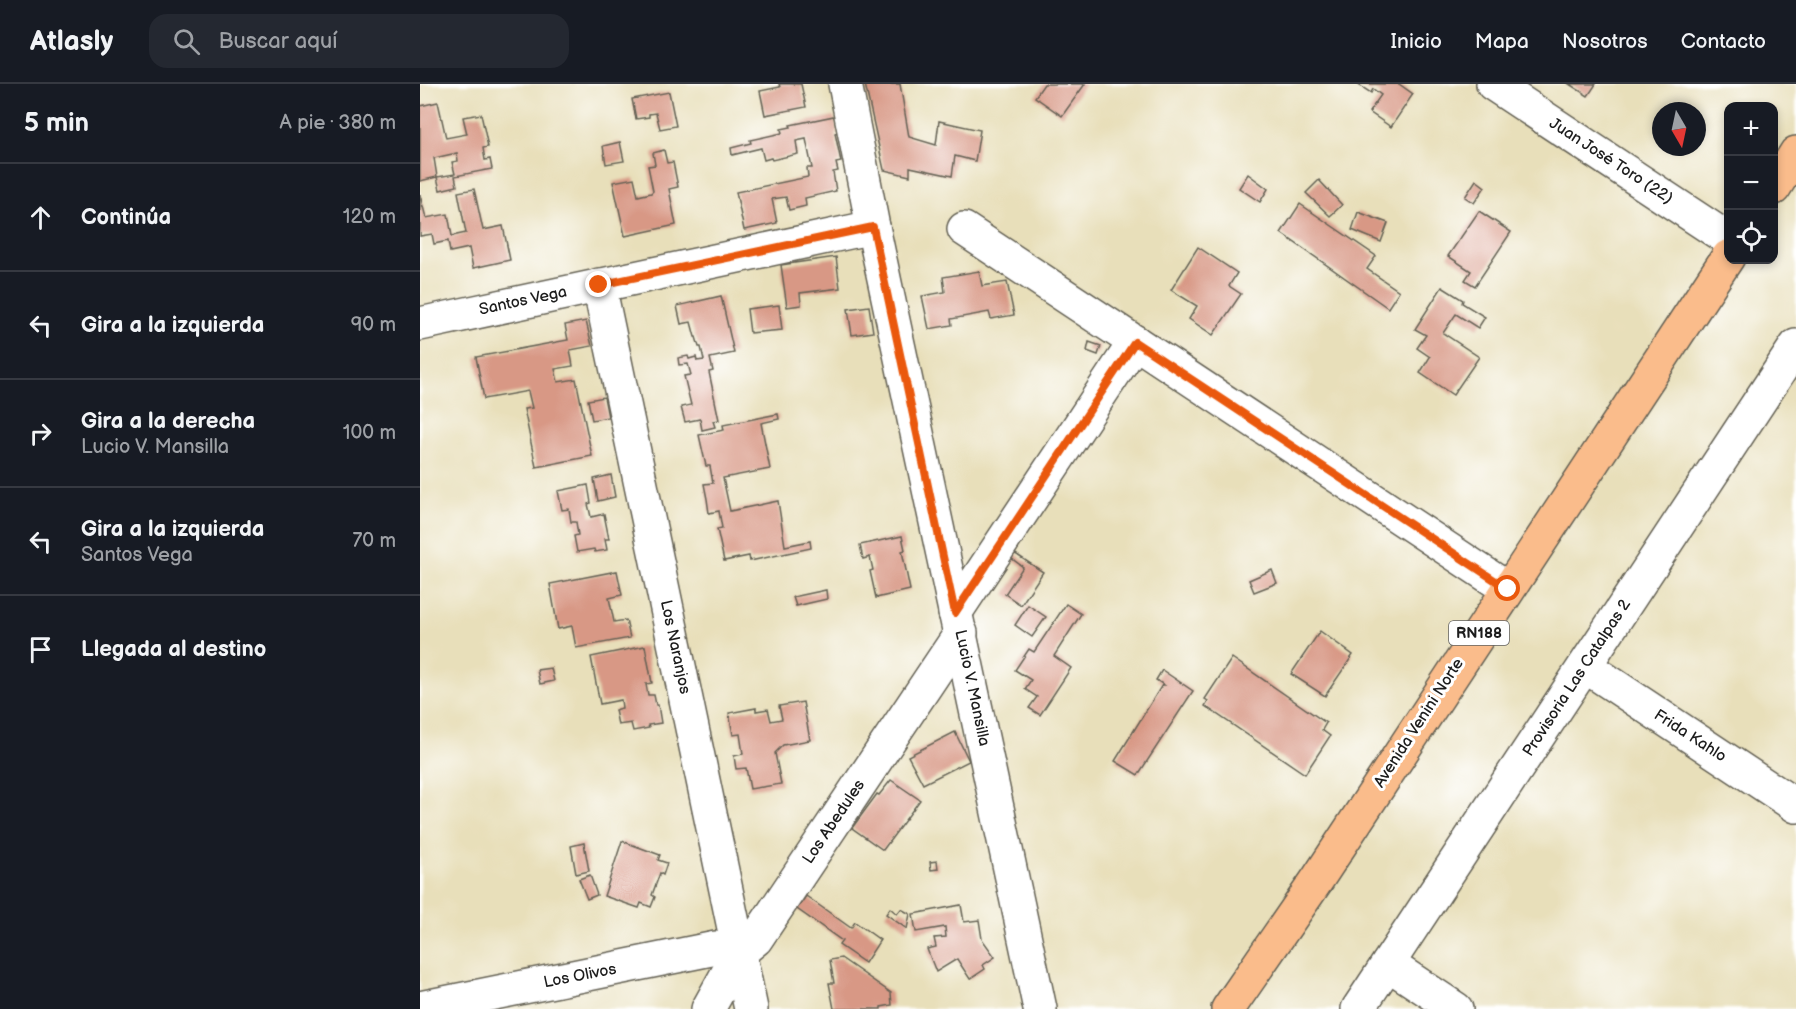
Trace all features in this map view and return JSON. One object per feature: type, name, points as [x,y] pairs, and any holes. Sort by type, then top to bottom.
[{"type":"highway","points":[[1778,180],[1796,153]]},
{"type":"highway","name":"Avenida Venini Norte","points":[[1228,1009],[1317,880],[1724,263]]},
{"type":"street","name":"Lucio V. Mansilla","points":[[845,84],[873,227],[1040,1009]]},
{"type":"street","name":"Juan José Toro (22)","points":[[1492,84],[1724,236]]},
{"type":"street","name":"Santos Vega","points":[[420,324],[873,227]]},
{"type":"street","points":[[964,229],[1508,589]]},
{"type":"street","name":"Los Naranjos","points":[[599,285],[751,1009]]},
{"type":"street","name":"Los Abedules","points":[[708,1009],[739,953],[756,939],[1135,342]]},
{"type":"street","name":"Provisoria Las Catalpas 2","points":[[1358,1009],[1585,666],[1792,362]]},
{"type":"street","name":"Frida Kahlo","points":[[1585,666],[1796,806]]},
{"type":"street","name":"Los Olivos","points":[[420,1008],[716,948],[739,953]]},
{"type":"street","points":[[1388,964],[1456,1009]]},
{"type":"building","points":[[779,84],[801,84],[806,107],[765,115],[760,91],[780,87]]},
{"type":"building","points":[[865,84],[900,84],[909,137],[936,145],[939,121],[980,130],[975,161],[955,156],[952,176],[910,167],[910,176],[884,170]]},
{"type":"building","points":[[1044,84],[1085,84],[1062,116],[1035,97]]},
{"type":"building","points":[[1357,84],[1399,84],[1413,94],[1391,127],[1369,112],[1381,95],[1373,89],[1371,93]]},
{"type":"building","points":[[1569,84],[1596,84],[1588,96]]},
{"type":"building","points":[[669,92],[676,126],[660,129],[656,113],[649,114],[649,117],[636,119],[632,99]]},
{"type":"building","points":[[438,102],[446,138],[467,134],[463,117],[481,114],[488,147],[483,148],[485,160],[490,159],[492,169],[455,176],[457,186],[440,190],[437,177],[420,181],[420,106]],"holes":[[[457,153],[458,161],[452,162],[455,174],[437,177],[434,158]]]},
{"type":"building","points":[[834,116],[841,162],[836,163],[838,171],[833,172],[836,191],[805,198],[806,206],[789,210],[786,197],[772,199],[777,223],[744,230],[736,192],[808,177],[807,168],[812,168],[806,139],[796,141],[798,154],[772,160],[771,158],[764,160],[761,148],[732,155],[731,148],[751,143],[750,140],[782,133],[781,129],[791,127],[790,125]]},
{"type":"building","points":[[620,142],[624,161],[606,164],[603,146]]},
{"type":"building","points":[[664,150],[667,163],[673,162],[678,187],[669,189],[676,225],[625,236],[613,182],[634,178],[638,196],[651,193],[653,191],[648,166],[655,165],[653,153]]},
{"type":"building","points":[[1248,174],[1268,189],[1260,202],[1239,188]]},
{"type":"building","points":[[1319,180],[1342,205],[1330,216],[1306,193]]},
{"type":"building","points":[[1476,180],[1485,187],[1474,203],[1465,197]]},
{"type":"building","points":[[474,189],[483,230],[503,226],[510,260],[473,268],[469,248],[450,252],[448,241],[434,244],[432,234],[420,236],[420,195],[426,218],[448,214],[452,236],[466,233],[458,192]]},
{"type":"building","points":[[1300,204],[1376,256],[1367,269],[1399,291],[1388,308],[1281,233]]},
{"type":"building","points":[[1479,211],[1511,232],[1475,286],[1465,280],[1471,271],[1448,256]]},
{"type":"building","points":[[1358,212],[1388,223],[1381,242],[1352,230]]},
{"type":"building","points":[[1198,247],[1237,273],[1229,286],[1241,294],[1213,335],[1189,319],[1197,306],[1171,290]]},
{"type":"building","points":[[836,257],[840,288],[800,293],[801,305],[787,307],[781,265]]},
{"type":"building","points":[[979,271],[982,286],[1007,282],[1014,315],[991,319],[989,312],[951,319],[952,325],[929,329],[922,296],[945,292],[943,277]]},
{"type":"building","points":[[1442,287],[1485,317],[1478,328],[1456,314],[1443,333],[1479,357],[1453,395],[1420,373],[1430,357],[1417,348],[1426,335],[1415,329]]},
{"type":"building","points":[[721,296],[734,353],[710,358],[713,371],[709,372],[719,420],[713,421],[715,427],[702,430],[700,419],[685,422],[681,407],[691,405],[684,376],[691,375],[688,364],[679,365],[678,358],[688,356],[689,359],[696,357],[697,361],[704,360],[691,322],[681,324],[677,306]]},
{"type":"building","points":[[779,305],[782,330],[750,333],[747,309]]},
{"type":"building","points":[[869,306],[873,332],[852,335],[848,309]]},
{"type":"building","points":[[586,321],[592,346],[570,350],[573,366],[555,369],[558,382],[576,379],[592,456],[536,467],[524,409],[532,408],[528,391],[484,399],[476,357],[568,340],[565,325]]},
{"type":"building","points":[[1089,342],[1101,346],[1098,355],[1087,351]]},
{"type":"building","points":[[604,397],[608,417],[592,420],[588,400]]},
{"type":"building","points":[[778,414],[779,419],[761,423],[770,469],[723,478],[730,511],[778,501],[785,546],[810,541],[811,548],[750,561],[749,556],[724,561],[717,529],[722,528],[719,511],[709,513],[704,484],[713,483],[710,466],[706,466],[699,435],[724,430],[723,425]]},
{"type":"building","points":[[611,475],[615,497],[598,501],[594,479]]},
{"type":"building","points":[[588,485],[591,517],[604,514],[609,539],[605,539],[607,550],[595,552],[594,549],[577,552],[574,536],[578,535],[576,522],[571,522],[569,509],[562,510],[558,491]]},
{"type":"building","points":[[902,536],[905,550],[902,551],[910,590],[876,598],[870,571],[873,570],[870,557],[863,559],[860,545]]},
{"type":"building","points":[[1014,553],[1043,572],[1021,605],[1005,594],[1023,567],[1011,558]]},
{"type":"building","points":[[1272,570],[1277,583],[1254,592],[1249,580]]},
{"type":"building","points":[[617,571],[622,595],[609,598],[614,622],[626,620],[630,638],[576,648],[572,626],[558,629],[550,584]]},
{"type":"building","points":[[826,590],[827,599],[796,606],[793,597]]},
{"type":"building","points":[[1066,604],[1081,614],[1054,656],[1071,668],[1040,715],[1029,708],[1037,697],[1025,689],[1031,680],[1015,670],[1029,649],[1034,652]]},
{"type":"building","points":[[1028,605],[1046,617],[1032,637],[1015,625]]},
{"type":"building","points":[[1320,631],[1353,655],[1325,696],[1291,674]]},
{"type":"building","points":[[645,646],[652,683],[646,684],[648,695],[654,695],[661,723],[633,731],[631,723],[618,725],[615,710],[622,708],[621,700],[600,704],[591,657]]},
{"type":"building","points":[[1232,658],[1326,723],[1322,730],[1330,736],[1305,774],[1205,706],[1208,701],[1205,699]]},
{"type":"building","points":[[551,668],[554,681],[540,684],[537,670]]},
{"type":"building","points":[[1162,670],[1193,691],[1138,775],[1115,761],[1164,685],[1156,680]]},
{"type":"building","points":[[803,702],[810,740],[783,745],[775,753],[781,784],[750,789],[746,768],[736,769],[734,756],[743,754],[740,734],[733,735],[729,713],[756,708],[756,711],[768,709],[771,721],[782,719],[779,706]]},
{"type":"building","points":[[955,732],[969,761],[923,784],[908,756]]},
{"type":"building","points":[[891,780],[920,800],[883,850],[852,828],[877,794],[879,795]]},
{"type":"building","points":[[622,841],[660,855],[658,860],[667,863],[663,875],[660,873],[652,895],[655,897],[651,907],[641,903],[639,908],[604,896]]},
{"type":"building","points":[[584,843],[589,871],[576,874],[571,846]]},
{"type":"building","points":[[937,861],[938,869],[931,870],[930,862]]},
{"type":"building","points":[[590,875],[597,895],[587,899],[579,879]]},
{"type":"building","points":[[806,896],[851,928],[855,922],[880,940],[865,963],[839,945],[842,941],[797,909]]},
{"type":"building","points":[[961,905],[964,922],[979,920],[982,939],[995,957],[983,965],[985,969],[970,979],[957,959],[936,972],[927,949],[936,947],[934,938],[946,937],[945,927],[916,932],[913,914]]},
{"type":"building","points":[[890,908],[897,914],[901,909],[910,914],[907,929],[886,914]]},
{"type":"building","points":[[841,958],[891,993],[892,1005],[881,1007],[881,1009],[834,1009],[829,983],[834,983],[830,960]]},
{"type":"route","points":[[599,285],[873,227],[955,613],[1135,342],[1508,589]]}]
